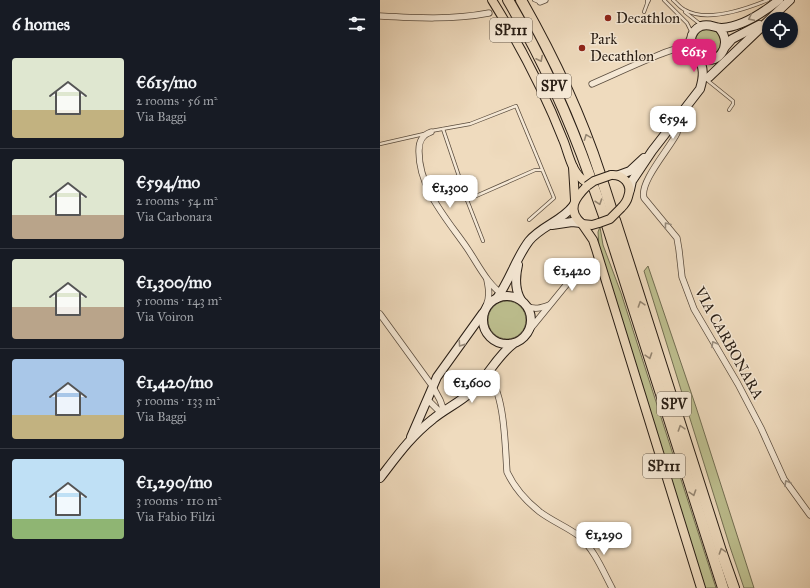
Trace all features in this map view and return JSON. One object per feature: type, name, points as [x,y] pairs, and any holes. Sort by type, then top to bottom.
[{"type":"highway","name":"SPV","points":[[508,0],[538,55],[560,100],[594,181],[734,588]]},
{"type":"highway","name":"SPV","points":[[521,0],[542,36],[582,123],[594,181]]},
{"type":"highway","name":"SPV","points":[[607,219],[723,588]]},
{"type":"main road","name":"SP111","points":[[492,0],[512,31],[539,85],[562,136],[573,166],[580,177],[594,181]]},
{"type":"main road","points":[[718,28],[731,26],[745,21],[761,13],[779,0]]},
{"type":"main road","points":[[777,12],[790,0]]},
{"type":"main road","points":[[708,79],[714,63],[732,39],[762,23]]},
{"type":"main road","points":[[700,89],[704,70],[697,55],[691,47],[692,36],[702,26],[713,25],[718,28],[725,37],[725,47]]},
{"type":"main road","points":[[630,190],[632,181],[652,151],[708,79],[762,26]]},
{"type":"main road","points":[[697,55],[706,59],[718,57]]},
{"type":"main road","points":[[410,439],[438,377],[485,309],[501,295],[520,255],[530,240],[540,231],[563,216],[594,181],[630,170],[652,151]]},
{"type":"main road","name":"SP111","points":[[573,166],[574,215],[593,240],[701,588]]},
{"type":"main road","points":[[615,175],[626,180],[630,190]]},
{"type":"main road","name":"SP111","points":[[596,249],[596,229],[628,198],[630,190]]},
{"type":"main road","points":[[549,225],[572,222],[592,225],[607,219]]},
{"type":"main road","points":[[380,478],[410,439],[423,427],[470,392],[487,374],[501,355],[527,333],[531,319],[530,312],[517,294],[516,284],[516,274],[520,255]]},
{"type":"main road","points":[[501,295],[516,298],[524,303]]},
{"type":"main road","points":[[485,309],[483,325],[489,337],[500,343],[513,344]]},
{"type":"street","points":[[380,16],[448,18],[470,17],[488,13]]},
{"type":"street","points":[[592,84],[663,53],[676,50],[687,43],[692,36]]},
{"type":"street","points":[[676,50],[697,55]]},
{"type":"street","name":"VIA CARBONARA","points":[[678,117],[677,132],[662,154],[642,190],[644,198],[677,238],[682,277],[694,308],[758,422],[784,479],[810,515]]},
{"type":"street","points":[[431,132],[424,134],[419,142],[420,166],[424,180],[443,213],[501,295]]},
{"type":"street","points":[[527,333],[580,268]]},
{"type":"street","points":[[485,309],[490,290],[487,277]]},
{"type":"street","points":[[493,285],[502,285],[506,283]]},
{"type":"street","points":[[524,303],[533,309],[551,304]]},
{"type":"street","points":[[380,314],[433,387],[444,411],[438,410],[427,399]]},
{"type":"street","points":[[487,374],[491,378],[498,392],[507,472],[511,481],[519,492],[540,512],[579,536],[593,554],[612,588]]},
{"type":"lane","points":[[644,12],[648,0]]},
{"type":"lane","points":[[664,0],[687,23],[692,36]]},
{"type":"lane","points":[[673,0],[702,26]]},
{"type":"lane","points":[[684,10],[699,15],[717,14],[750,8],[768,0]]},
{"type":"lane","points":[[708,79],[733,101],[734,104],[729,110]]},
{"type":"lane","points":[[431,132],[470,124],[516,106],[554,198],[529,220]]},
{"type":"lane","points":[[443,129],[467,200],[483,241]]},
{"type":"lane","points":[[380,144],[424,134]]},
{"type":"lane","points":[[467,200],[535,170],[542,170]]},
{"type":"green space","points":[[708,29],[717,33],[721,42],[717,51],[708,55],[699,51],[695,42],[699,33]]},
{"type":"green space","points":[[600,227],[603,245],[621,293],[716,588],[705,588],[599,247],[598,232]]},
{"type":"green space","points":[[648,266],[696,407],[754,588],[744,588],[730,547],[644,271]]},
{"type":"green space","points":[[503,301],[511,301],[521,306],[525,313],[525,327],[521,334],[511,339],[503,339],[493,334],[491,331],[488,324],[488,316],[493,306],[496,304]]},
{"type":"place","name":"Decathlon","points":[[608,18]]},
{"type":"place","name":"Park Decathlon","points":[[582,48]]}]
